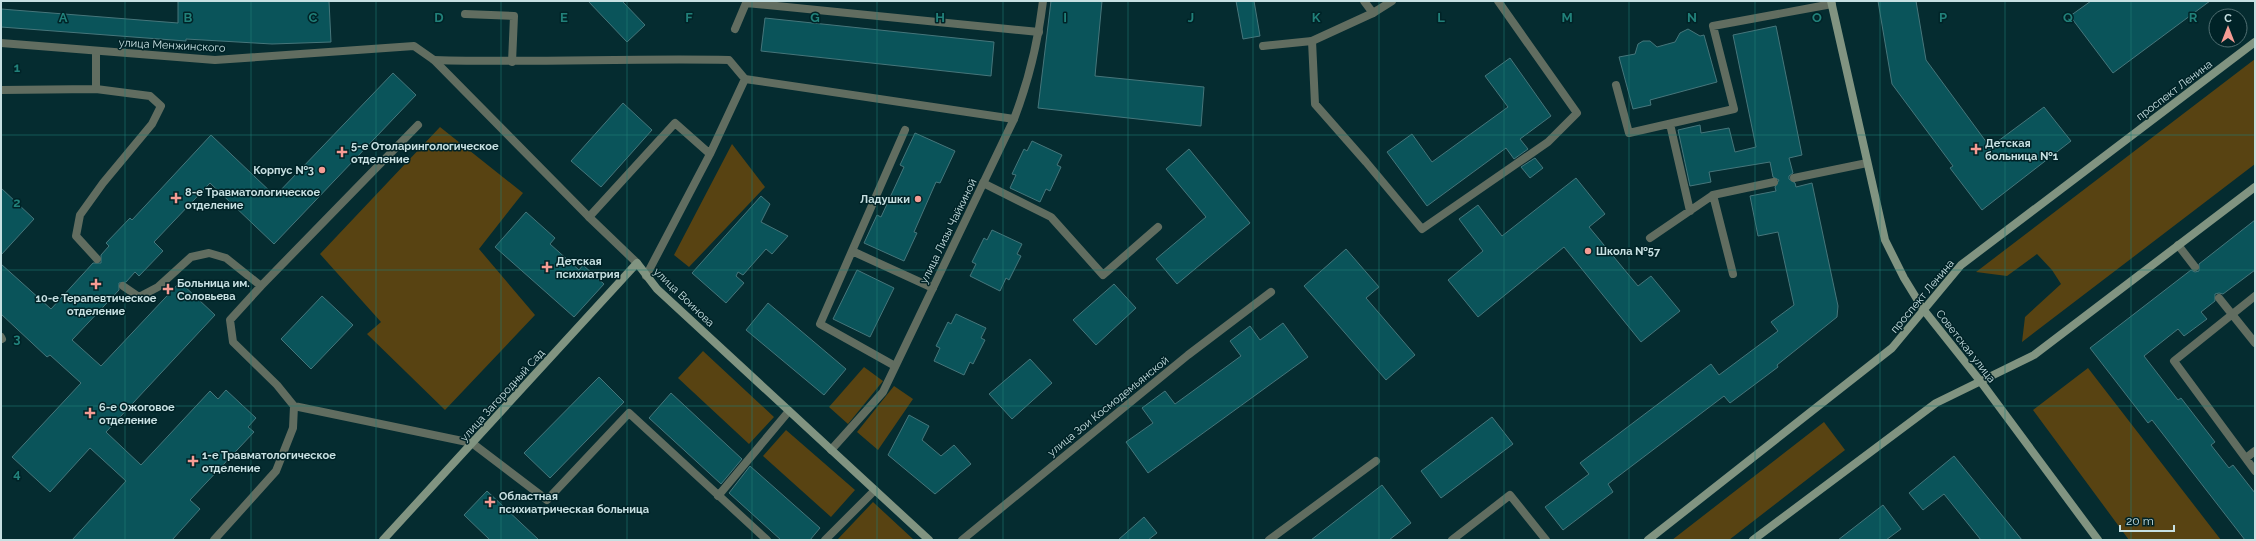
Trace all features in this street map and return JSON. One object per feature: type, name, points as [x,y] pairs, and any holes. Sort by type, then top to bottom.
[{"type":"main road","name":"Советская улица","points":[[1832,2],[1867,163],[1886,240],[1904,278],[1923,309],[1981,382],[2098,540]]},
{"type":"main road","name":"проспект Ленина","points":[[1648,540],[1892,348],[1961,265],[2255,42]]},
{"type":"main road","points":[[1753,540],[1936,403],[2034,355],[2255,187]]},
{"type":"main road","name":"улица Воинова","points":[[637,263],[656,289],[929,540]]},
{"type":"main road","name":"улица Загородный Сад","points":[[383,540],[637,263]]},
{"type":"street","name":"улица Лизы Чайкиной","points":[[831,450],[883,392],[1014,119],[1028,84],[1039,32],[1043,1]]},
{"type":"street","points":[[1364,1],[1373,13]]},
{"type":"street","points":[[1263,46],[1312,41],[1373,13],[1392,1]]},
{"type":"street","points":[[1312,41],[1315,104],[1422,229],[1548,142],[1577,113],[1498,1]]},
{"type":"street","points":[[1616,85],[1629,133],[1734,109],[1713,26],[1832,2]]},
{"type":"street","points":[[735,29],[746,3],[1039,32]]},
{"type":"street","points":[[465,14],[514,16],[512,62]]},
{"type":"street","name":"улица Менжинского","points":[[1,43],[215,60],[414,46]]},
{"type":"street","name":"улица Воинова","points":[[414,46],[434,60],[589,218],[637,263]]},
{"type":"street","points":[[96,51],[96,89]]},
{"type":"street","points":[[434,60],[512,62],[643,58],[729,60],[745,79],[1014,119]]},
{"type":"street","points":[[646,276],[710,154],[745,79]]},
{"type":"street","points":[[1,90],[96,89],[150,96],[161,106],[152,124],[103,183],[80,215],[76,236],[97,259]]},
{"type":"street","points":[[589,218],[675,123],[710,154]]},
{"type":"street","points":[[1670,124],[1690,211]]},
{"type":"street","points":[[214,540],[276,471],[293,428],[294,406],[278,385],[233,342],[230,320],[261,286],[418,125]]},
{"type":"street","points":[[895,366],[820,324],[905,130]]},
{"type":"street","points":[[1794,178],[1867,163]]},
{"type":"street","points":[[1650,238],[1713,195],[1774,182]]},
{"type":"street","points":[[983,184],[1051,217],[1103,275],[1158,227]]},
{"type":"street","points":[[1713,195],[1733,274]]},
{"type":"street","points":[[2178,245],[2195,267]]},
{"type":"street","points":[[852,251],[933,288]]},
{"type":"street","points":[[123,286],[139,297],[158,287],[191,257],[209,253],[226,258],[261,286]]},
{"type":"street","name":"улица Зои Космодемьянской","points":[[962,540],[1188,355],[1271,292]]},
{"type":"street","points":[[2255,296],[2174,361],[2255,471]]},
{"type":"street","points":[[2219,298],[2255,344]]},
{"type":"street","points":[[294,406],[472,443],[547,500],[629,413],[767,540]]},
{"type":"street","points":[[718,496],[789,411]]},
{"type":"street","points":[[2246,458],[2255,451]]},
{"type":"street","points":[[1269,540],[1376,461]]},
{"type":"street","points":[[825,540],[875,490]]},
{"type":"street","points":[[1452,540],[1510,496],[1546,540]]},
{"type":"shaded area","points":[[2255,59],[2255,164],[2022,342],[2025,317],[2061,284],[2052,270],[2037,254],[2007,276],[1976,272]]},
{"type":"shaded area","points":[[440,127],[523,193],[479,249],[535,315],[445,410],[367,334],[381,322],[320,254]]},
{"type":"shaded area","points":[[732,144],[765,187],[689,267],[674,255]]},
{"type":"shaded area","points":[[703,351],[774,417],[749,444],[678,378]]},
{"type":"shaded area","points":[[864,367],[883,381],[848,424],[829,407]]},
{"type":"shaded area","points":[[2088,368],[2221,540],[2129,540],[2033,410]]},
{"type":"shaded area","points":[[894,386],[913,399],[878,450],[857,432]]},
{"type":"shaded area","points":[[1824,422],[1845,450],[1729,540],[1672,540]]},
{"type":"shaded area","points":[[786,430],[855,490],[831,517],[763,456]]},
{"type":"shaded area","points":[[873,502],[914,540],[837,540]]},
{"type":"building","points":[[178,1],[329,1],[331,42],[272,44],[186,39],[186,41],[1,27],[1,9],[178,23]]},
{"type":"building","points":[[588,1],[622,1],[645,25],[627,42]]},
{"type":"building","points":[[1051,1],[1102,1],[1095,76],[1204,87],[1201,126],[1038,108]]},
{"type":"building","points":[[1236,1],[1254,1],[1260,36],[1243,39]]},
{"type":"building","points":[[1878,1],[1916,1],[1926,60],[1990,147],[2044,107],[2071,141],[1982,210],[1950,168],[1953,166],[1892,84]]},
{"type":"building","points":[[2091,1],[2210,1],[2113,73],[2070,16]]},
{"type":"building","points":[[765,18],[994,42],[991,76],[761,51]]},
{"type":"building","points":[[1776,26],[1802,155],[1789,158],[1793,173],[1789,176],[1789,179],[1795,183],[1796,187],[1812,183],[1838,306],[1837,317],[1777,365],[1778,367],[1730,403],[1724,396],[1608,484],[1613,492],[1563,530],[1545,507],[1589,474],[1580,463],[1711,364],[1719,375],[1778,331],[1771,322],[1794,305],[1778,232],[1758,236],[1750,196],[1776,191],[1775,187],[1779,180],[1773,177],[1770,162],[1709,172],[1711,182],[1690,186],[1678,130],[1700,125],[1701,133],[1729,128],[1735,152],[1756,147],[1733,35]]},
{"type":"building","points":[[1688,29],[1700,36],[1704,35],[1717,82],[1650,100],[1651,105],[1633,109],[1619,57],[1635,54],[1638,44],[1643,41],[1650,41],[1657,47],[1675,42],[1680,33]]},
{"type":"building","points":[[1510,58],[1551,116],[1520,139],[1528,149],[1514,159],[1506,148],[1427,206],[1387,152],[1412,134],[1432,162],[1508,107],[1485,76]]},
{"type":"building","points":[[393,73],[416,95],[274,244],[210,183],[154,242],[163,251],[139,276],[135,272],[126,282],[119,283],[119,290],[72,340],[101,366],[180,282],[215,315],[106,432],[141,465],[210,391],[218,399],[226,390],[256,418],[248,427],[254,432],[190,500],[200,509],[172,540],[72,540],[126,481],[90,448],[50,492],[12,457],[81,383],[50,355],[47,357],[1,314],[1,264],[51,309],[93,263],[101,263],[101,255],[109,246],[106,243],[130,218],[132,220],[211,135],[275,196]]},
{"type":"building","points":[[623,103],[652,130],[601,187],[571,161]]},
{"type":"building","points":[[915,133],[955,151],[940,183],[936,182],[914,232],[917,233],[904,261],[864,243],[877,215],[881,217],[904,167],[900,165]]},
{"type":"building","points":[[1032,141],[1062,155],[1057,165],[1061,167],[1050,191],[1046,189],[1040,202],[1010,188],[1016,175],[1012,174],[1024,149],[1027,151]]},
{"type":"building","points":[[1189,149],[1250,223],[1177,284],[1156,259],[1206,217],[1166,169]]},
{"type":"building","points":[[1535,158],[1543,168],[1530,178],[1521,167]]},
{"type":"building","points":[[1576,178],[1605,214],[1589,227],[1638,286],[1651,276],[1680,311],[1641,342],[1564,247],[1478,317],[1448,280],[1483,251],[1459,219],[1478,205],[1502,236]]},
{"type":"building","points":[[1,188],[34,219],[1,255]]},
{"type":"building","points":[[761,196],[770,204],[761,222],[788,236],[772,254],[766,249],[743,275],[738,272],[736,276],[744,283],[726,303],[692,273]]},
{"type":"building","name":"Детская психиатрия","points":[[526,212],[555,238],[550,244],[579,270],[583,265],[604,284],[574,317],[495,247]]},
{"type":"building","points":[[2255,220],[2255,270],[2223,294],[2215,294],[2215,301],[2201,312],[2207,319],[2184,336],[2178,329],[2144,356],[2178,400],[2181,398],[2215,442],[2211,445],[2229,468],[2233,465],[2255,493],[2255,540],[2245,540],[2152,420],[2148,423],[2090,348],[2191,270],[2195,272],[2199,271],[2199,264]]},
{"type":"building","points":[[992,230],[1022,244],[1017,254],[1021,256],[1009,280],[1006,278],[1000,291],[970,276],[976,264],[972,262],[984,238],[987,240]]},
{"type":"building","points":[[1346,249],[1379,287],[1366,298],[1415,355],[1386,380],[1304,286]]},
{"type":"building","points":[[857,270],[894,288],[870,337],[833,319]]},
{"type":"building","points":[[1114,284],[1136,308],[1096,345],[1073,320]]},
{"type":"building","points":[[322,296],[353,325],[311,369],[281,339]]},
{"type":"building","points":[[768,303],[846,369],[824,395],[746,330]]},
{"type":"building","points":[[956,314],[986,328],[981,338],[985,340],[973,364],[970,362],[964,375],[934,361],[940,348],[936,346],[948,322],[951,324]]},
{"type":"building","points":[[1283,323],[1308,357],[1148,473],[1126,442],[1153,423],[1142,408],[1165,391],[1175,404],[1241,356],[1230,341],[1250,326],[1260,340]]},
{"type":"building","points":[[1030,359],[1052,383],[1012,419],[989,394]]},
{"type":"building","points":[[599,377],[624,402],[550,478],[524,453]]},
{"type":"building","points":[[671,393],[742,459],[721,484],[649,418]]},
{"type":"building","points":[[909,415],[929,426],[922,440],[941,456],[954,445],[971,464],[935,494],[888,455]]},
{"type":"building","points":[[1492,417],[1513,444],[1441,498],[1421,471]]},
{"type":"building","points":[[1954,456],[2022,540],[1981,540],[1944,494],[1923,510],[1909,493]]},
{"type":"building","points":[[750,466],[820,528],[810,540],[781,540],[729,493]]},
{"type":"building","points":[[1382,485],[1411,523],[1389,540],[1311,540]]},
{"type":"building","points":[[487,491],[539,540],[490,540],[464,515]]},
{"type":"building","points":[[1883,505],[1901,529],[1886,540],[1838,540]]},
{"type":"building","points":[[1144,517],[1157,533],[1148,540],[1118,540]]},
{"type":"place","name":"Детская больница №1","points":[[1976,149]]},
{"type":"place","name":"5-е Отоларингологическое отделение","points":[[342,152]]},
{"type":"place","name":"Корпус №3","points":[[322,170]]},
{"type":"place","name":"8-е Травматологическое отделение","points":[[176,198]]},
{"type":"place","name":"Ладушки","points":[[918,199]]},
{"type":"place","name":"Школа №57","points":[[1588,251]]},
{"type":"place","name":"Детская психиатрия","points":[[547,267]]},
{"type":"place","name":"10-е Терапевтическое отделение","points":[[96,284]]},
{"type":"place","name":"Больница им. Соловьева","points":[[168,289]]},
{"type":"place","name":"6-е Ожоговое отделение","points":[[90,413]]},
{"type":"place","name":"1-е Травматологическое отделение","points":[[193,461]]},
{"type":"place","name":"Областная психиатрическая больница","points":[[490,502]]}]
